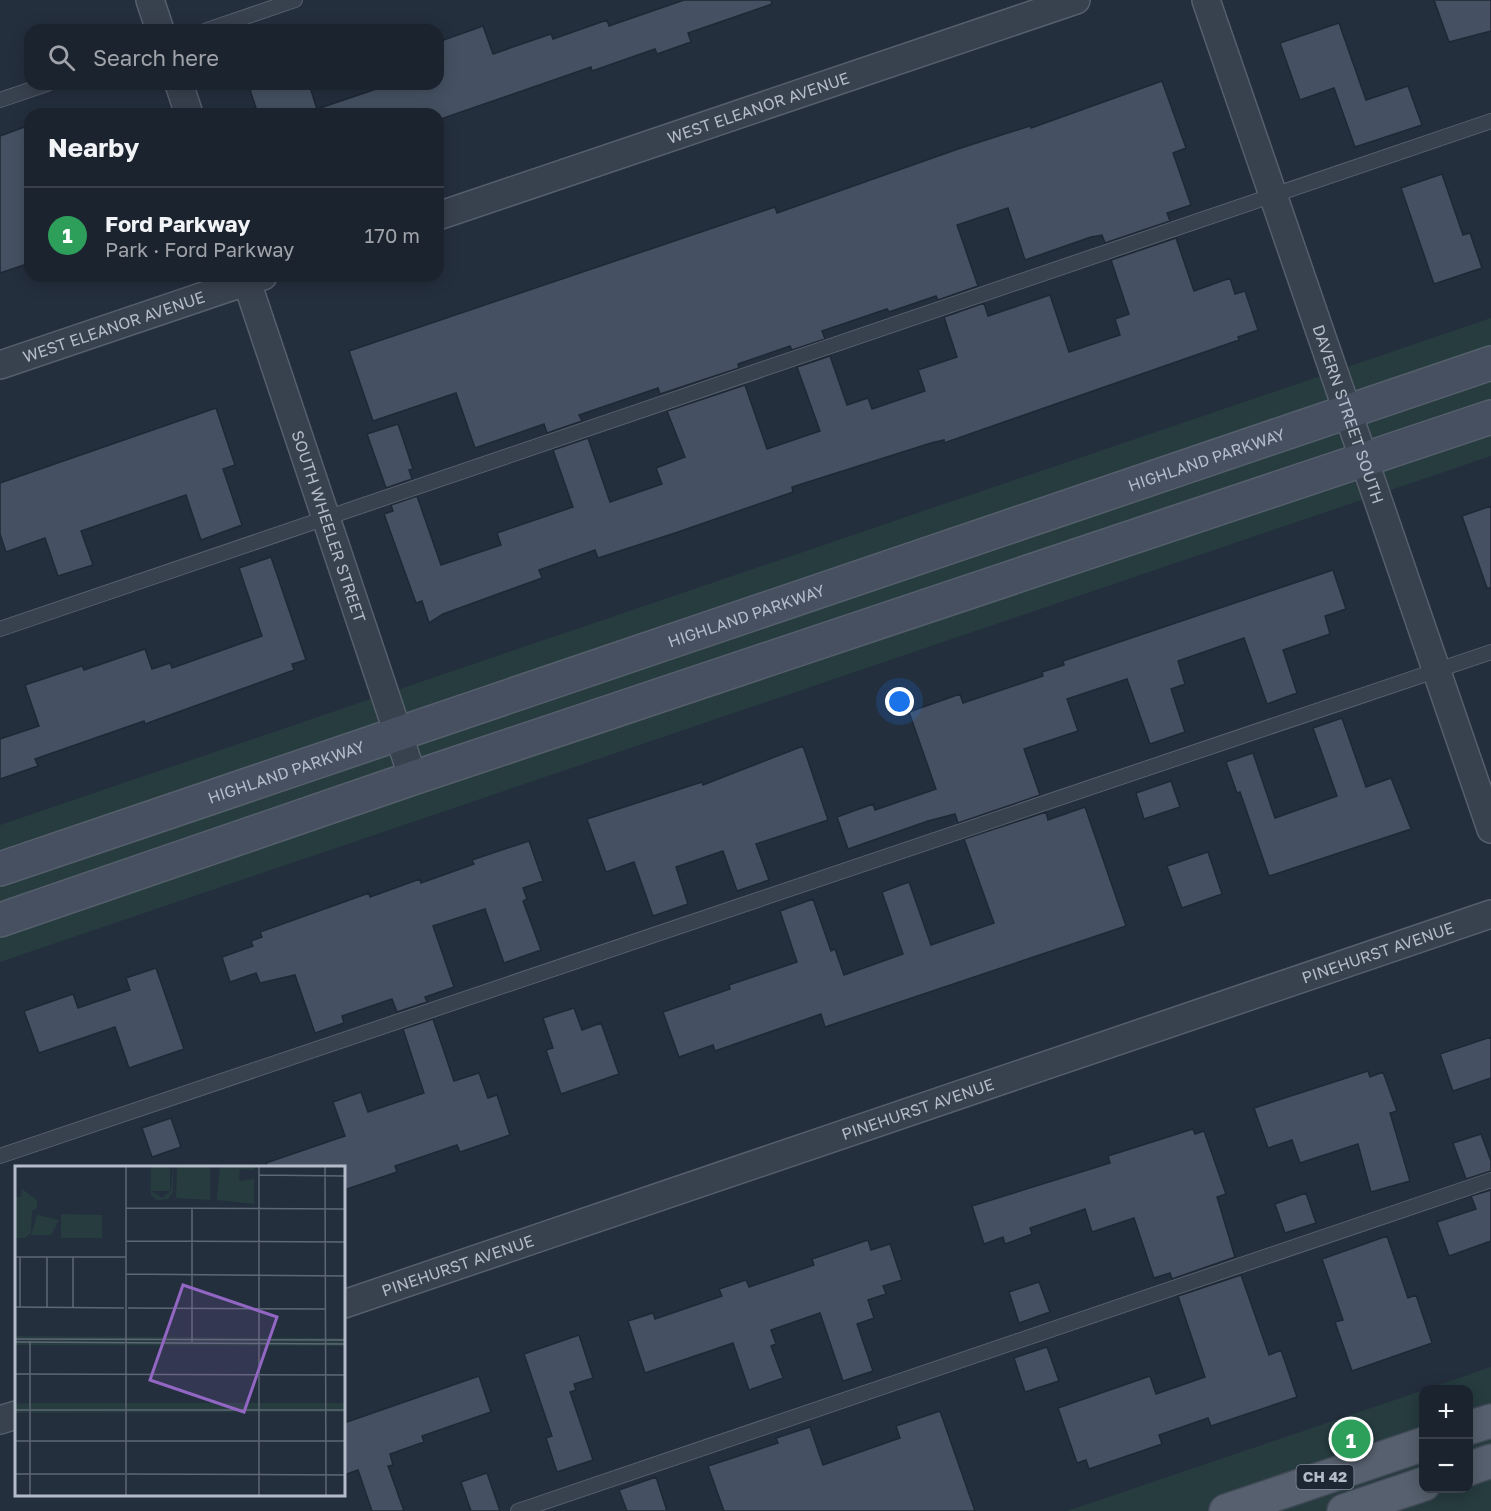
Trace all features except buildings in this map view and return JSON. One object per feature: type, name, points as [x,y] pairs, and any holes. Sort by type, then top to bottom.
[{"type":"main road","points":[[1473,1426],[1491,1421]]},
{"type":"main road","name":"CH 42","points":[[1226,1511],[1419,1446]]},
{"type":"main road","points":[[1473,1467],[1491,1461]]},
{"type":"main road","name":"CH 42","points":[[1344,1511],[1419,1486]]},
{"type":"street","points":[[150,0],[158,24]]},
{"type":"street","name":"WEST ELEANOR AVENUE","points":[[444,214],[1076,0]]},
{"type":"street","name":"DAVERN STREET SOUTH","points":[[1206,0],[1491,828]]},
{"type":"street","points":[[181,90],[187,108]]},
{"type":"street","name":"WEST ELEANOR AVENUE","points":[[0,365],[239,282]]},
{"type":"street","name":"SOUTH WHEELER STREET","points":[[252,282],[326,519],[413,778]]},
{"type":"street","name":"HIGHLAND PARKWAY","points":[[0,869],[1491,363]]},
{"type":"street","points":[[0,920],[413,778],[1491,417]]},
{"type":"street","name":"PINEHURST AVENUE","points":[[345,1304],[1491,914]]},
{"type":"street","points":[[0,1420],[15,1415]]},
{"type":"lane","points":[[225,24],[295,0]]},
{"type":"lane","points":[[0,100],[29,90]]},
{"type":"lane","points":[[0,629],[1491,121]]},
{"type":"lane","points":[[0,1155],[1491,652]]},
{"type":"lane","points":[[518,1511],[1491,1180]]},
{"type":"green space","points":[[1491,318],[1491,456],[0,962],[0,825]]},
{"type":"green space","points":[[1491,1367],[1491,1511],[1067,1511],[1419,1391],[1419,1493],[1473,1493],[1473,1385],[1438,1385]]},
{"type":"place","name":"Ford Parkway","points":[[1351,1439]]}]
